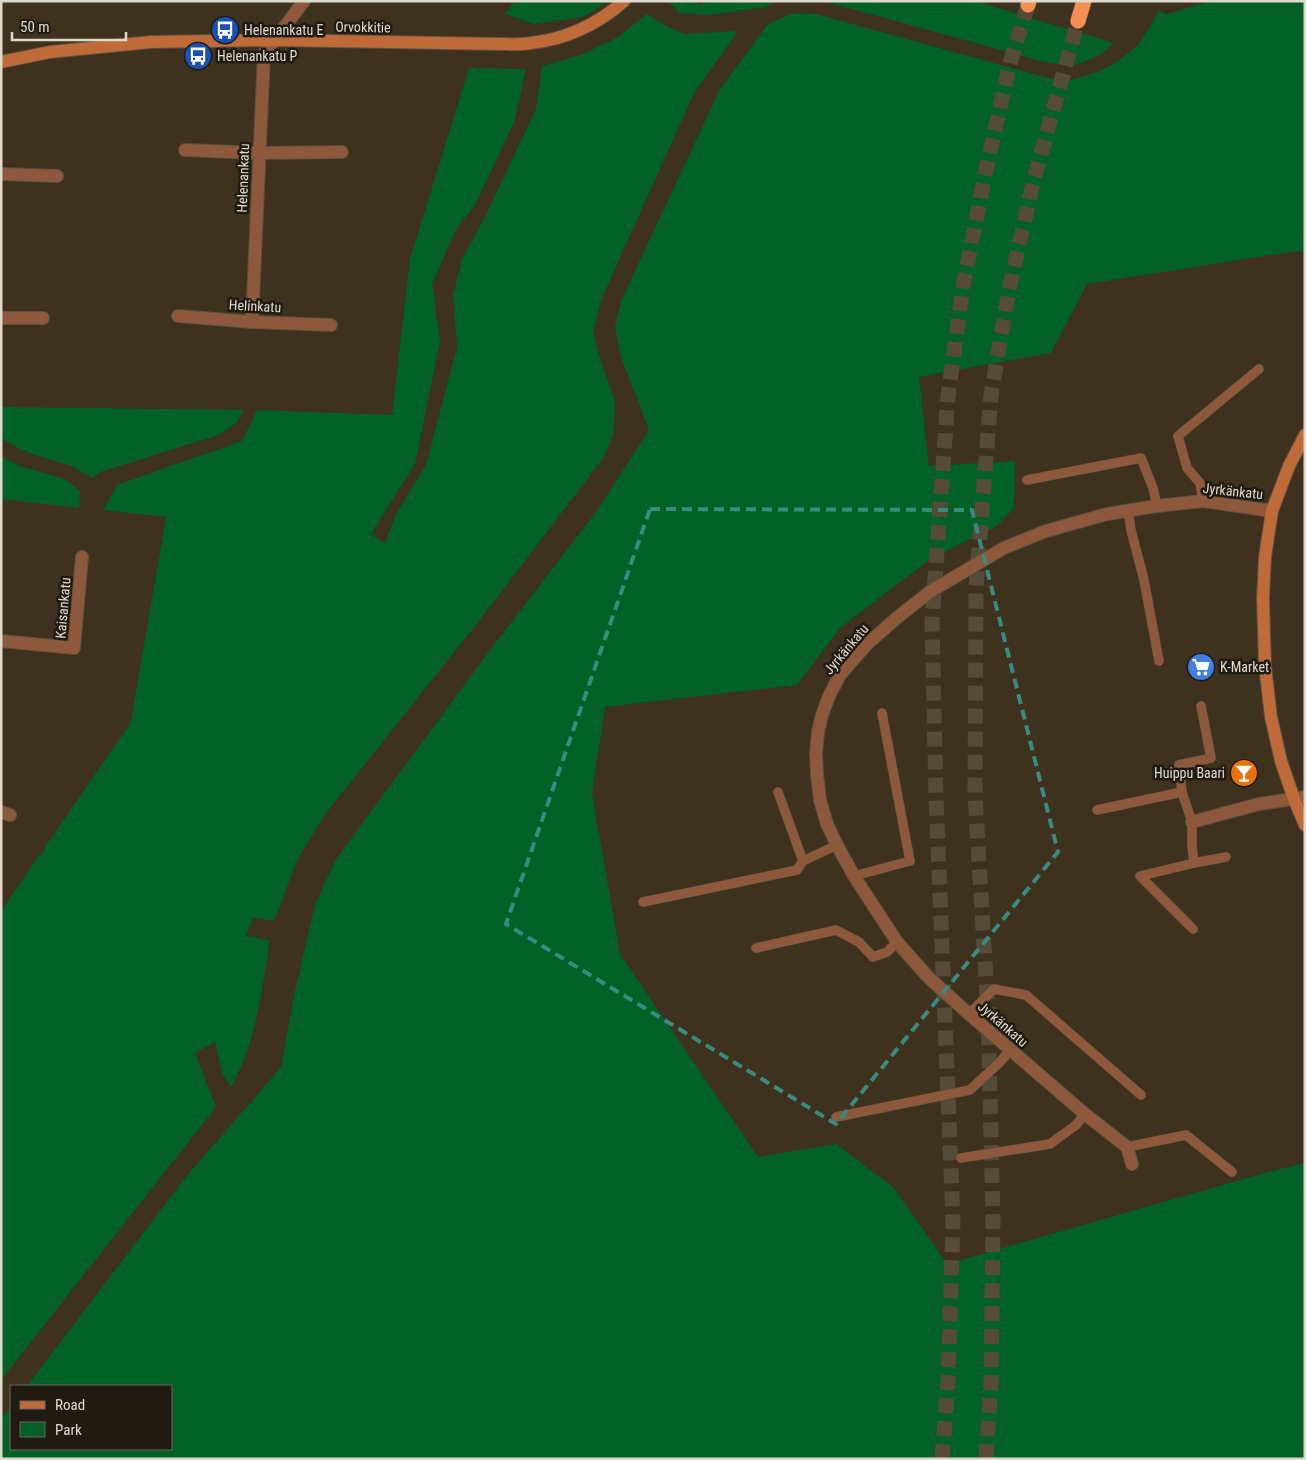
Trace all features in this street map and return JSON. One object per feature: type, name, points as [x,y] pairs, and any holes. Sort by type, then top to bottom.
[{"type":"highway","points":[[1078,21],[1084,1]]},
{"type":"street","name":"Helenankatu","points":[[252,322],[264,54],[304,1]]},
{"type":"street","name":"Orvokkitie","points":[[1,62],[50,52],[152,42],[275,40],[530,44],[579,31],[612,11],[624,1]]},
{"type":"street","points":[[185,150],[260,153],[342,152]]},
{"type":"street","points":[[1,174],[57,176]]},
{"type":"street","name":"Helinkatu","points":[[178,316],[252,322],[331,325]]},
{"type":"street","points":[[1,318],[42,318]]},
{"type":"street","points":[[1305,435],[1289,466],[1272,511],[1263,598],[1265,666],[1271,717],[1281,761],[1299,798],[1305,826]]},
{"type":"street","name":"Jyrkänkatu","points":[[1127,1147],[1085,1114],[969,1014],[930,978],[897,942],[854,876],[828,824],[820,800],[817,775],[816,753],[818,732],[829,696],[840,675],[867,644],[931,591],[1004,548],[1046,531],[1128,510],[1203,502],[1272,511]]},
{"type":"street","name":"Kaisankatu","points":[[1,641],[74,648],[82,557]]},
{"type":"street","points":[[1192,822],[1259,804],[1299,798]]},
{"type":"street","points":[[1127,1147],[1132,1164]]},
{"type":"lane","points":[[1203,502],[1200,483],[1187,468],[1178,436],[1259,369]]},
{"type":"lane","points":[[1027,480],[1141,458],[1153,488],[1157,506]]},
{"type":"lane","points":[[1128,510],[1160,661]]},
{"type":"lane","points":[[1194,863],[1192,822],[1182,792],[1180,765],[1211,758],[1201,706]]},
{"type":"lane","points":[[854,876],[910,861],[882,713]]},
{"type":"lane","points":[[778,792],[803,861]]},
{"type":"lane","points":[[1097,810],[1182,792]]},
{"type":"lane","points":[[643,902],[797,870],[803,861],[837,845]]},
{"type":"lane","points":[[1193,930],[1140,876],[1226,857]]},
{"type":"lane","points":[[756,948],[836,930],[858,942],[873,957],[887,952],[897,942]]},
{"type":"lane","points":[[969,1014],[994,989],[1026,995],[1141,1095]]},
{"type":"lane","points":[[836,1117],[970,1090],[1010,1050]]},
{"type":"lane","points":[[961,1158],[1050,1144],[1076,1125],[1085,1114]]},
{"type":"lane","points":[[1127,1147],[1186,1135],[1232,1172]]},
{"type":"highlighted area","points":[[650,509],[972,510],[1058,852],[836,1124],[506,924]]},
{"type":"green space","points":[[515,1],[609,1],[583,17],[534,24],[505,14]]},
{"type":"green space","points":[[668,1],[696,1],[698,5],[709,1],[776,1],[766,7],[709,15],[680,13]]},
{"type":"green space","points":[[823,1],[975,1],[1114,43],[1100,55],[1073,66],[1044,62]]},
{"type":"green space","points":[[1211,1],[1305,1],[1305,251],[1087,284],[1051,353],[919,377],[929,466],[1015,461],[1014,508],[997,526],[932,558],[840,628],[797,685],[605,707],[592,794],[620,954],[758,1157],[836,1144],[894,1188],[947,1264],[1305,1163],[1305,1459],[1,1459],[1,1420],[10,1408],[10,1450],[172,1450],[172,1385],[28,1385],[185,1178],[281,1067],[295,991],[315,904],[336,859],[490,650],[596,512],[649,430],[621,357],[615,327],[621,301],[720,89],[768,24],[793,13],[816,14],[1052,79],[1071,80],[1098,72],[1117,62],[1139,44],[1159,11],[1167,14]]},
{"type":"green space","points":[[647,14],[664,25],[685,34],[738,31],[694,93],[601,300],[593,332],[615,401],[613,436],[604,457],[483,616],[326,813],[298,858],[274,921],[253,917],[246,936],[270,940],[261,997],[252,1034],[240,1070],[231,1087],[222,1073],[215,1042],[195,1053],[216,1107],[1,1380],[1,911],[131,722],[166,517],[103,510],[117,485],[242,441],[257,410],[392,415],[410,259],[469,68],[526,69],[515,120],[475,205],[456,229],[432,284],[440,341],[415,464],[371,534],[385,543],[396,514],[426,465],[457,347],[453,296],[462,258],[482,223],[536,109],[542,66],[583,54],[618,37]]},
{"type":"green space","points":[[1,407],[244,410],[236,423],[219,435],[100,472],[92,478],[72,466],[25,452],[1,438]]},
{"type":"green space","points":[[1,456],[19,466],[65,479],[80,491],[79,508],[1,499]]},
{"type":"tunnel","points":[[942,1459],[948,1382],[953,1221],[936,797],[932,622],[948,396],[963,286],[1010,63],[1028,5]]},
{"type":"tunnel","points":[[986,1459],[991,1384],[993,1220],[988,1012],[975,795],[976,587],[991,395],[1009,290],[1034,179],[1078,21]]},
{"type":"place","name":"Helenankatu E","points":[[225,30]]},
{"type":"place","name":"Helenankatu P","points":[[198,56]]},
{"type":"place","name":"K-Market","points":[[1201,667]]},
{"type":"place","name":"Huippu Baari","points":[[1244,773]]}]
